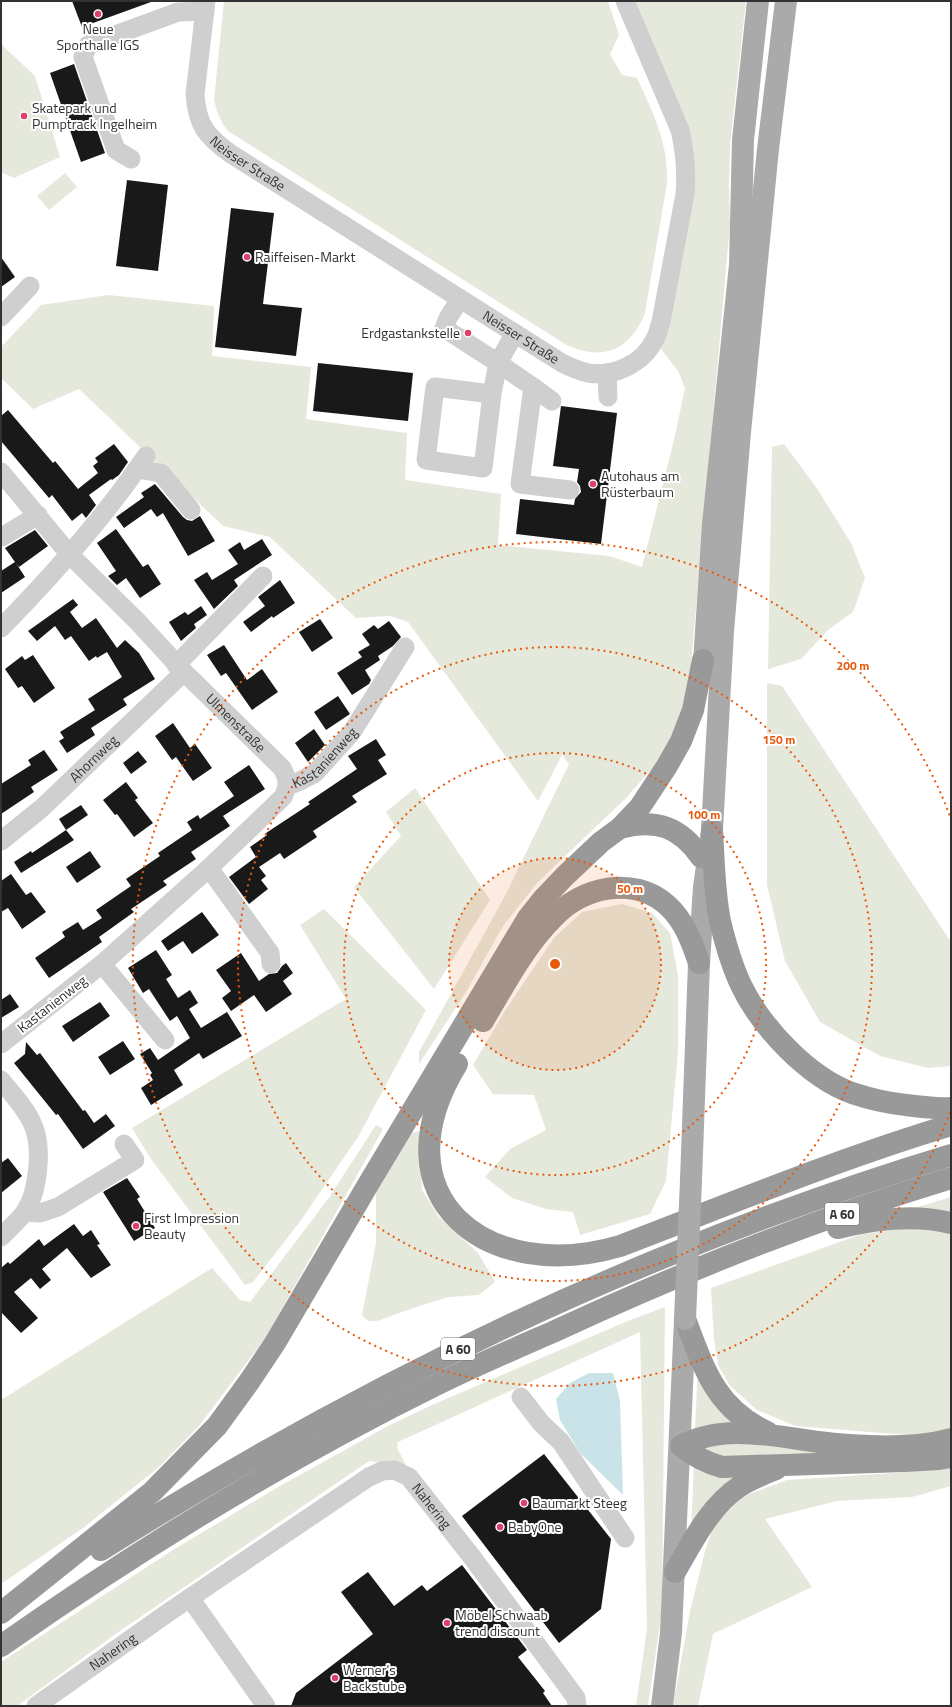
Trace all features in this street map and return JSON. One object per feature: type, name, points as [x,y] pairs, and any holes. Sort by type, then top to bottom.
[{"type":"highway","points":[[1,1613],[152,1492],[217,1426],[249,1382],[274,1343],[528,918],[543,899],[565,876],[601,842],[620,828],[640,807],[668,766],[681,741],[693,710],[704,660]]},
{"type":"highway","points":[[620,828],[647,823],[661,826],[684,837],[701,857]]},
{"type":"highway","points":[[712,830],[717,901],[720,921],[728,949],[741,985],[758,1013],[778,1039],[800,1060],[825,1079],[851,1092],[883,1102],[937,1109],[951,1108]]},
{"type":"highway","points":[[699,963],[689,934],[679,919],[667,905],[653,895],[638,889],[616,887],[587,894],[570,904],[554,917],[537,936],[517,965],[445,1084],[434,1114],[428,1153],[433,1179],[445,1204],[462,1225],[485,1240],[514,1250],[543,1256],[574,1256],[590,1254],[620,1246],[810,1172],[893,1142],[951,1125]]},
{"type":"highway","name":"A 60","points":[[1,1616],[87,1559],[217,1479],[341,1409],[426,1364],[613,1278],[726,1232],[889,1174],[951,1155]]},
{"type":"highway","name":"A 60","points":[[1,1646],[100,1578],[162,1539],[284,1467],[367,1421],[437,1385],[625,1298],[734,1253],[898,1194],[951,1178]]},
{"type":"highway","points":[[734,1253],[858,1222],[921,1218],[951,1223]]},
{"type":"highway","points":[[685,1319],[705,1370],[713,1385],[724,1400],[735,1413],[744,1420],[775,1436]]},
{"type":"highway","points":[[951,1440],[913,1445],[867,1445],[819,1442],[775,1436],[736,1433],[713,1434],[691,1440],[681,1446],[710,1464],[716,1465],[783,1466],[905,1462],[951,1457]]},
{"type":"highway","points":[[675,1572],[700,1529],[724,1500],[740,1486],[783,1466]]},
{"type":"main road","points":[[704,887],[700,823],[704,660],[713,524],[740,265],[743,140],[758,1]]},
{"type":"main road","points":[[662,1706],[671,1633],[675,1572],[699,963],[704,887],[712,830],[719,694],[731,534],[768,148],[787,7]]},
{"type":"street","name":"Neisser Straße","points":[[205,6],[195,94],[198,117],[201,125],[210,137],[231,154],[562,363],[587,373],[607,373],[622,369],[640,359],[655,340],[661,322],[685,194],[687,173],[684,147],[677,123],[625,1]]},
{"type":"street","points":[[131,160],[116,150],[83,57],[88,45],[178,12],[205,6]]},
{"type":"street","points":[[1,317],[30,286]]},
{"type":"street","points":[[460,299],[448,318],[444,328],[498,363],[552,401]]},
{"type":"street","points":[[492,394],[435,387],[426,460],[483,468],[492,394],[498,363],[515,334]]},
{"type":"street","points":[[607,373],[608,397]]},
{"type":"street","points":[[533,387],[520,484],[570,490]]},
{"type":"street","points":[[1,628],[38,591],[70,555],[142,462],[161,473],[191,510]]},
{"type":"street","name":"Ulmenstraße","points":[[1,472],[70,555],[137,621],[180,668],[282,768],[287,776],[288,786]]},
{"type":"street","points":[[2,537],[38,515]]},
{"type":"street","points":[[180,668],[264,576]]},
{"type":"street","name":"Kastanienweg","points":[[1,1044],[102,964],[209,868],[283,797],[288,786],[315,773],[352,732],[405,647]]},
{"type":"street","name":"Ahornweg","points":[[1,842],[42,808],[180,668]]},
{"type":"street","points":[[209,868],[270,953],[271,964]]},
{"type":"street","points":[[102,964],[166,1040]]},
{"type":"street","points":[[1,1080],[25,1111],[34,1127],[38,1158],[36,1182],[25,1212],[1,1237]]},
{"type":"street","points":[[25,1212],[40,1213],[58,1208],[135,1160],[124,1144]]},
{"type":"street","points":[[521,1397],[541,1423],[561,1442],[625,1538]]},
{"type":"street","name":"Nahering","points":[[36,1706],[190,1598],[369,1477],[382,1471],[394,1470],[409,1477],[444,1520],[576,1698],[577,1706]]},
{"type":"street","points":[[190,1598],[266,1706]]},
{"type":"shaded area","points":[[224,1],[608,1],[619,35],[610,54],[622,75],[637,78],[659,129],[663,142],[667,169],[667,183],[645,313],[639,326],[631,336],[623,344],[613,350],[603,352],[591,352],[565,344],[228,131],[219,116],[214,100]]},
{"type":"shaded area","points":[[634,1],[746,1],[730,144],[730,224],[690,676],[681,715],[659,761],[625,799],[537,883],[503,926],[466,992],[419,1064],[419,1052],[506,894],[569,764],[562,755],[538,801],[408,622],[390,616],[356,618],[270,537],[223,526],[79,389],[33,409],[1,378],[1,347],[41,305],[108,295],[214,306],[212,356],[311,367],[306,419],[407,433],[405,480],[501,494],[498,545],[609,556],[642,567],[674,440],[685,388],[678,371],[661,349],[667,332],[691,194]]},
{"type":"shaded area","name":"Skatepark und Pumptrack Ingelheim","points":[[1,44],[35,76],[60,157],[14,178],[1,172]]},
{"type":"shaded area","points":[[65,173],[77,187],[49,210],[37,196]]},
{"type":"shaded area","points":[[784,444],[816,487],[851,543],[865,578],[853,612],[828,630],[801,659],[768,669],[772,447]]},
{"type":"shaded area","points":[[767,683],[782,686],[951,942],[951,1066],[928,1068],[880,1056],[820,1022],[785,961],[767,885]]},
{"type":"shaded area","points":[[415,788],[490,900],[434,989],[354,887],[401,836],[386,812]]},
{"type":"shaded area","points":[[622,904],[652,913],[670,933],[678,975],[678,1052],[666,1181],[650,1214],[580,1235],[573,1212],[546,1209],[512,1198],[485,1177],[510,1149],[546,1130],[534,1095],[493,1094],[473,1065],[506,1009],[554,938],[582,912]]},
{"type":"shaded area","points":[[324,909],[426,1010],[358,1137],[299,1223],[253,1282],[245,1285],[151,1159],[132,1128],[346,999],[300,925]]},
{"type":"shaded area","points":[[376,1125],[383,1129],[266,1337],[199,1426],[159,1467],[83,1528],[1,1584],[1,1400],[212,1268],[240,1300],[250,1302],[328,1199]]},
{"type":"shaded area","points":[[419,1131],[422,1190],[439,1217],[478,1253],[495,1282],[479,1295],[449,1297],[377,1321],[368,1321],[362,1315],[376,1243],[376,1185],[409,1134]]},
{"type":"shaded area","points":[[951,1197],[951,1215],[901,1212]]},
{"type":"shaded area","points":[[916,1226],[951,1230],[951,1429],[937,1433],[907,1435],[795,1426],[757,1410],[730,1386],[718,1365],[714,1339],[711,1288],[859,1235]]},
{"type":"shaded area","points":[[665,1307],[662,1611],[648,1706],[636,1706],[647,1628],[640,1332],[398,1442],[397,1448],[408,1469],[395,1464],[369,1461],[117,1633],[17,1706],[1,1706],[1,1662],[173,1550],[280,1486],[388,1426],[432,1405],[630,1320]]},
{"type":"shaded area","points":[[698,1366],[736,1427],[695,1428]]},
{"type":"shaded area","points":[[706,1440],[870,1454],[717,1459],[695,1447]]},
{"type":"shaded area","points":[[694,1462],[751,1472],[691,1532]]},
{"type":"shaded area","points":[[951,1464],[951,1486],[912,1497],[837,1501],[765,1519],[812,1587],[713,1634],[698,1706],[673,1706],[690,1611],[705,1551],[714,1525],[744,1496],[787,1480],[908,1472]]},
{"type":"water","points":[[589,1373],[613,1373],[620,1401],[623,1495],[580,1453],[560,1420],[556,1399],[570,1383]]},
{"type":"building","name":"Neue Sporthalle IGS","points":[[72,1],[150,1],[151,2],[82,27]]},
{"type":"building","points":[[74,64],[105,153],[81,162],[50,73]]},
{"type":"building","points":[[127,180],[168,185],[158,271],[116,266]]},
{"type":"building","name":"Raiffeisen-Markt","points":[[231,208],[274,213],[263,304],[302,308],[296,356],[215,347]]},
{"type":"building","points":[[1,257],[15,277],[1,287]]},
{"type":"building","points":[[318,363],[413,373],[408,421],[313,411]]},
{"type":"building","name":"Autohaus am Rüsterbaum","points":[[561,406],[617,413],[601,544],[516,534],[520,499],[574,505],[575,499],[581,492],[580,486],[577,482],[579,469],[553,466]]},
{"type":"building","points":[[8,410],[53,463],[55,461],[78,489],[98,473],[93,466],[98,462],[95,458],[114,444],[128,462],[119,475],[89,495],[96,505],[86,518],[82,513],[72,521],[52,495],[49,498],[1,441],[1,416]]},
{"type":"building","points":[[155,484],[187,520],[192,521],[200,516],[215,541],[188,556],[163,513],[157,517],[151,509],[124,528],[116,517],[144,497],[141,493]]},
{"type":"building","points":[[116,529],[143,567],[148,564],[161,584],[140,598],[126,578],[117,585],[108,576],[116,571],[97,543]]},
{"type":"building","points":[[35,530],[48,546],[19,567],[16,563],[25,577],[1,593],[1,571],[15,562],[5,548]]},
{"type":"building","points":[[262,539],[272,555],[234,580],[238,586],[214,609],[194,580],[207,572],[212,580],[238,564],[228,550],[240,542],[244,550]]},
{"type":"building","points":[[280,580],[295,603],[273,618],[272,616],[251,632],[243,622],[265,606],[258,597]]},
{"type":"building","points":[[73,599],[78,605],[70,612],[82,628],[96,618],[117,648],[125,640],[139,653],[155,679],[123,699],[127,705],[91,728],[95,735],[67,753],[59,741],[64,738],[60,732],[95,710],[88,699],[122,677],[107,652],[97,658],[96,656],[89,661],[71,636],[65,640],[55,626],[37,641],[28,631]]},
{"type":"building","points":[[201,606],[207,615],[194,624],[196,628],[181,641],[169,622],[185,612],[188,615]]},
{"type":"building","points":[[320,619],[333,638],[312,652],[299,632]]},
{"type":"building","points":[[389,621],[401,637],[393,646],[378,656],[380,660],[365,670],[371,680],[369,684],[352,695],[337,673],[362,657],[358,652],[370,645],[362,634],[374,625],[378,629]]},
{"type":"building","points":[[224,645],[247,680],[262,669],[278,692],[252,710],[226,673],[221,676],[207,655]]},
{"type":"building","points":[[33,655],[55,688],[34,703],[22,686],[18,688],[5,669],[22,656],[25,660]]},
{"type":"building","points":[[338,696],[350,714],[326,730],[314,712]]},
{"type":"building","points":[[173,723],[190,748],[195,744],[212,768],[193,781],[176,757],[172,760],[155,736]]},
{"type":"building","points":[[314,729],[325,745],[308,762],[295,743]]},
{"type":"building","points":[[376,739],[386,755],[378,760],[387,774],[352,796],[357,802],[313,831],[317,837],[284,859],[280,853],[259,867],[266,876],[261,880],[268,889],[249,904],[229,877],[256,857],[250,847],[267,835],[266,833],[310,804],[308,802],[357,769],[348,756]]},
{"type":"building","points":[[44,750],[58,770],[31,787],[34,792],[1,814],[1,784],[31,765],[28,760]]},
{"type":"building","points":[[138,751],[147,762],[131,774],[123,763]]},
{"type":"building","points":[[249,765],[265,789],[223,816],[230,826],[191,852],[196,859],[163,881],[167,885],[131,909],[134,912],[99,937],[102,942],[49,978],[35,958],[65,937],[62,932],[78,922],[83,930],[102,918],[96,910],[131,886],[126,879],[160,856],[158,853],[192,830],[187,822],[198,815],[200,819],[234,796],[224,782]]},
{"type":"building","points":[[126,782],[138,798],[135,800],[153,823],[134,837],[117,814],[115,815],[103,800]]},
{"type":"building","points":[[81,805],[88,815],[66,830],[59,819]]},
{"type":"building","points":[[66,830],[74,840],[21,873],[14,862],[31,851],[32,853]]},
{"type":"building","points":[[90,851],[101,867],[77,883],[66,867]]},
{"type":"building","points":[[11,874],[26,895],[31,892],[46,912],[22,929],[8,908],[1,912],[1,881]]},
{"type":"building","points":[[202,912],[219,935],[192,954],[183,941],[168,951],[161,941]]},
{"type":"building","points":[[156,950],[172,975],[166,979],[178,998],[190,990],[198,1003],[189,1009],[201,1028],[227,1012],[242,1036],[203,1059],[199,1053],[174,1070],[183,1085],[151,1105],[141,1088],[153,1080],[150,1075],[152,1073],[140,1054],[150,1048],[158,1060],[190,1038],[177,1016],[170,1021],[149,989],[143,993],[128,968]]},
{"type":"building","points":[[241,953],[259,981],[269,974],[277,973],[286,963],[293,973],[283,981],[292,994],[266,1012],[254,995],[231,1011],[222,998],[231,991],[216,970]]},
{"type":"building","points":[[10,994],[19,1007],[1,1018],[1,1000]]},
{"type":"building","points":[[100,1002],[110,1016],[73,1042],[62,1026]]},
{"type":"building","points":[[123,1041],[135,1059],[110,1075],[98,1057]]},
{"type":"building","points":[[26,1042],[37,1055],[40,1053],[83,1111],[85,1110],[94,1123],[106,1114],[115,1126],[83,1149],[58,1114],[56,1115],[14,1063],[25,1054]]},
{"type":"building","points":[[8,1158],[22,1176],[1,1193],[1,1163]]},
{"type":"building","points":[[127,1178],[140,1197],[137,1199],[155,1228],[134,1241],[103,1192]]},
{"type":"building","points":[[74,1224],[83,1236],[91,1230],[100,1244],[97,1245],[111,1265],[91,1278],[67,1248],[42,1269],[51,1280],[40,1289],[31,1278],[14,1292],[38,1318],[21,1333],[1,1312],[1,1268],[8,1262],[10,1264],[39,1239],[44,1246]]},
{"type":"building","points":[[544,1454],[611,1539],[601,1609],[559,1643],[462,1516]]},
{"type":"building","name":"Möbel Schwaab trend discount","points":[[462,1565],[527,1650],[518,1657],[545,1691],[543,1693],[552,1706],[291,1706],[296,1693],[373,1634],[341,1592],[368,1572],[394,1606],[422,1585],[427,1591]]},
{"type":"place","name":"Neue Sporthalle IGS","points":[[98,14]]},
{"type":"place","name":"Skatepark und Pumptrack Ingelheim","points":[[24,116]]},
{"type":"place","name":"Raiffeisen-Markt","points":[[247,257]]},
{"type":"place","name":"Erdgastankstelle","points":[[468,333]]},
{"type":"place","name":"Autohaus am Rüsterbaum","points":[[593,484]]},
{"type":"place","name":"First Impression Beauty","points":[[136,1226]]},
{"type":"place","name":"Baumarkt Steeg","points":[[524,1503]]},
{"type":"place","name":"BabyOne","points":[[500,1527]]},
{"type":"place","name":"Möbel Schwaab trend discount","points":[[447,1623]]},
{"type":"place","name":"Werner's Backstube","points":[[335,1678]]}]
